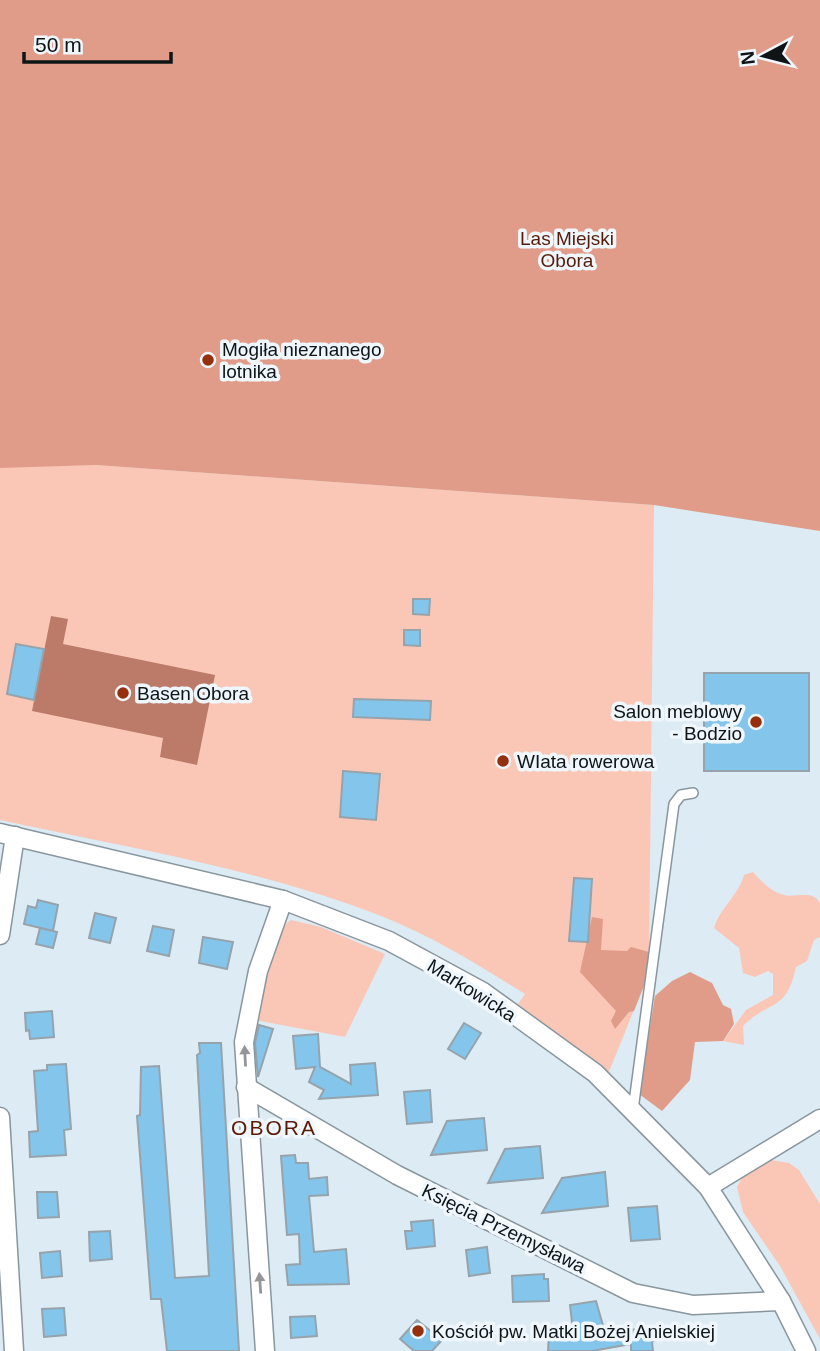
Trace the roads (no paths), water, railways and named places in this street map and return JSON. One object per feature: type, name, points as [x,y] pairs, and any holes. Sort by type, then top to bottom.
[{"type":"street","name":"Markowicka","points":[[7,834],[283,900],[389,941],[483,992],[595,1073],[708,1187],[781,1301],[806,1351]]},
{"type":"street","points":[[0,935],[7,834]]},
{"type":"street","points":[[265,1351],[244,1042],[258,971],[283,900]]},
{"type":"street","name":"Księcia Przemysława","points":[[246,1087],[397,1175],[633,1293],[693,1305],[781,1301]]},
{"type":"street","points":[[0,1117],[15,1351]]},
{"type":"street","points":[[708,1187],[820,1119]]},
{"type":"lane","points":[[633,1110],[674,804],[681,795],[693,793]]},
{"type":"place","name":"Mogiła nieznanego lotnika","points":[[208,360]]},
{"type":"place","name":"Basen Obora","points":[[123,693]]},
{"type":"place","name":"Salon meblowy - Bodzio","points":[[756,722]]},
{"type":"place","name":"WIata rowerowa","points":[[503,761]]},
{"type":"place","name":"Kościół pw. Matki Bożej Anielskiej","points":[[418,1331]]},
{"type":"district","name":"OBORA","points":[[274,1128]]},
{"type":"park label","name":"Las Miejski Obora","points":[[567,249]]}]
